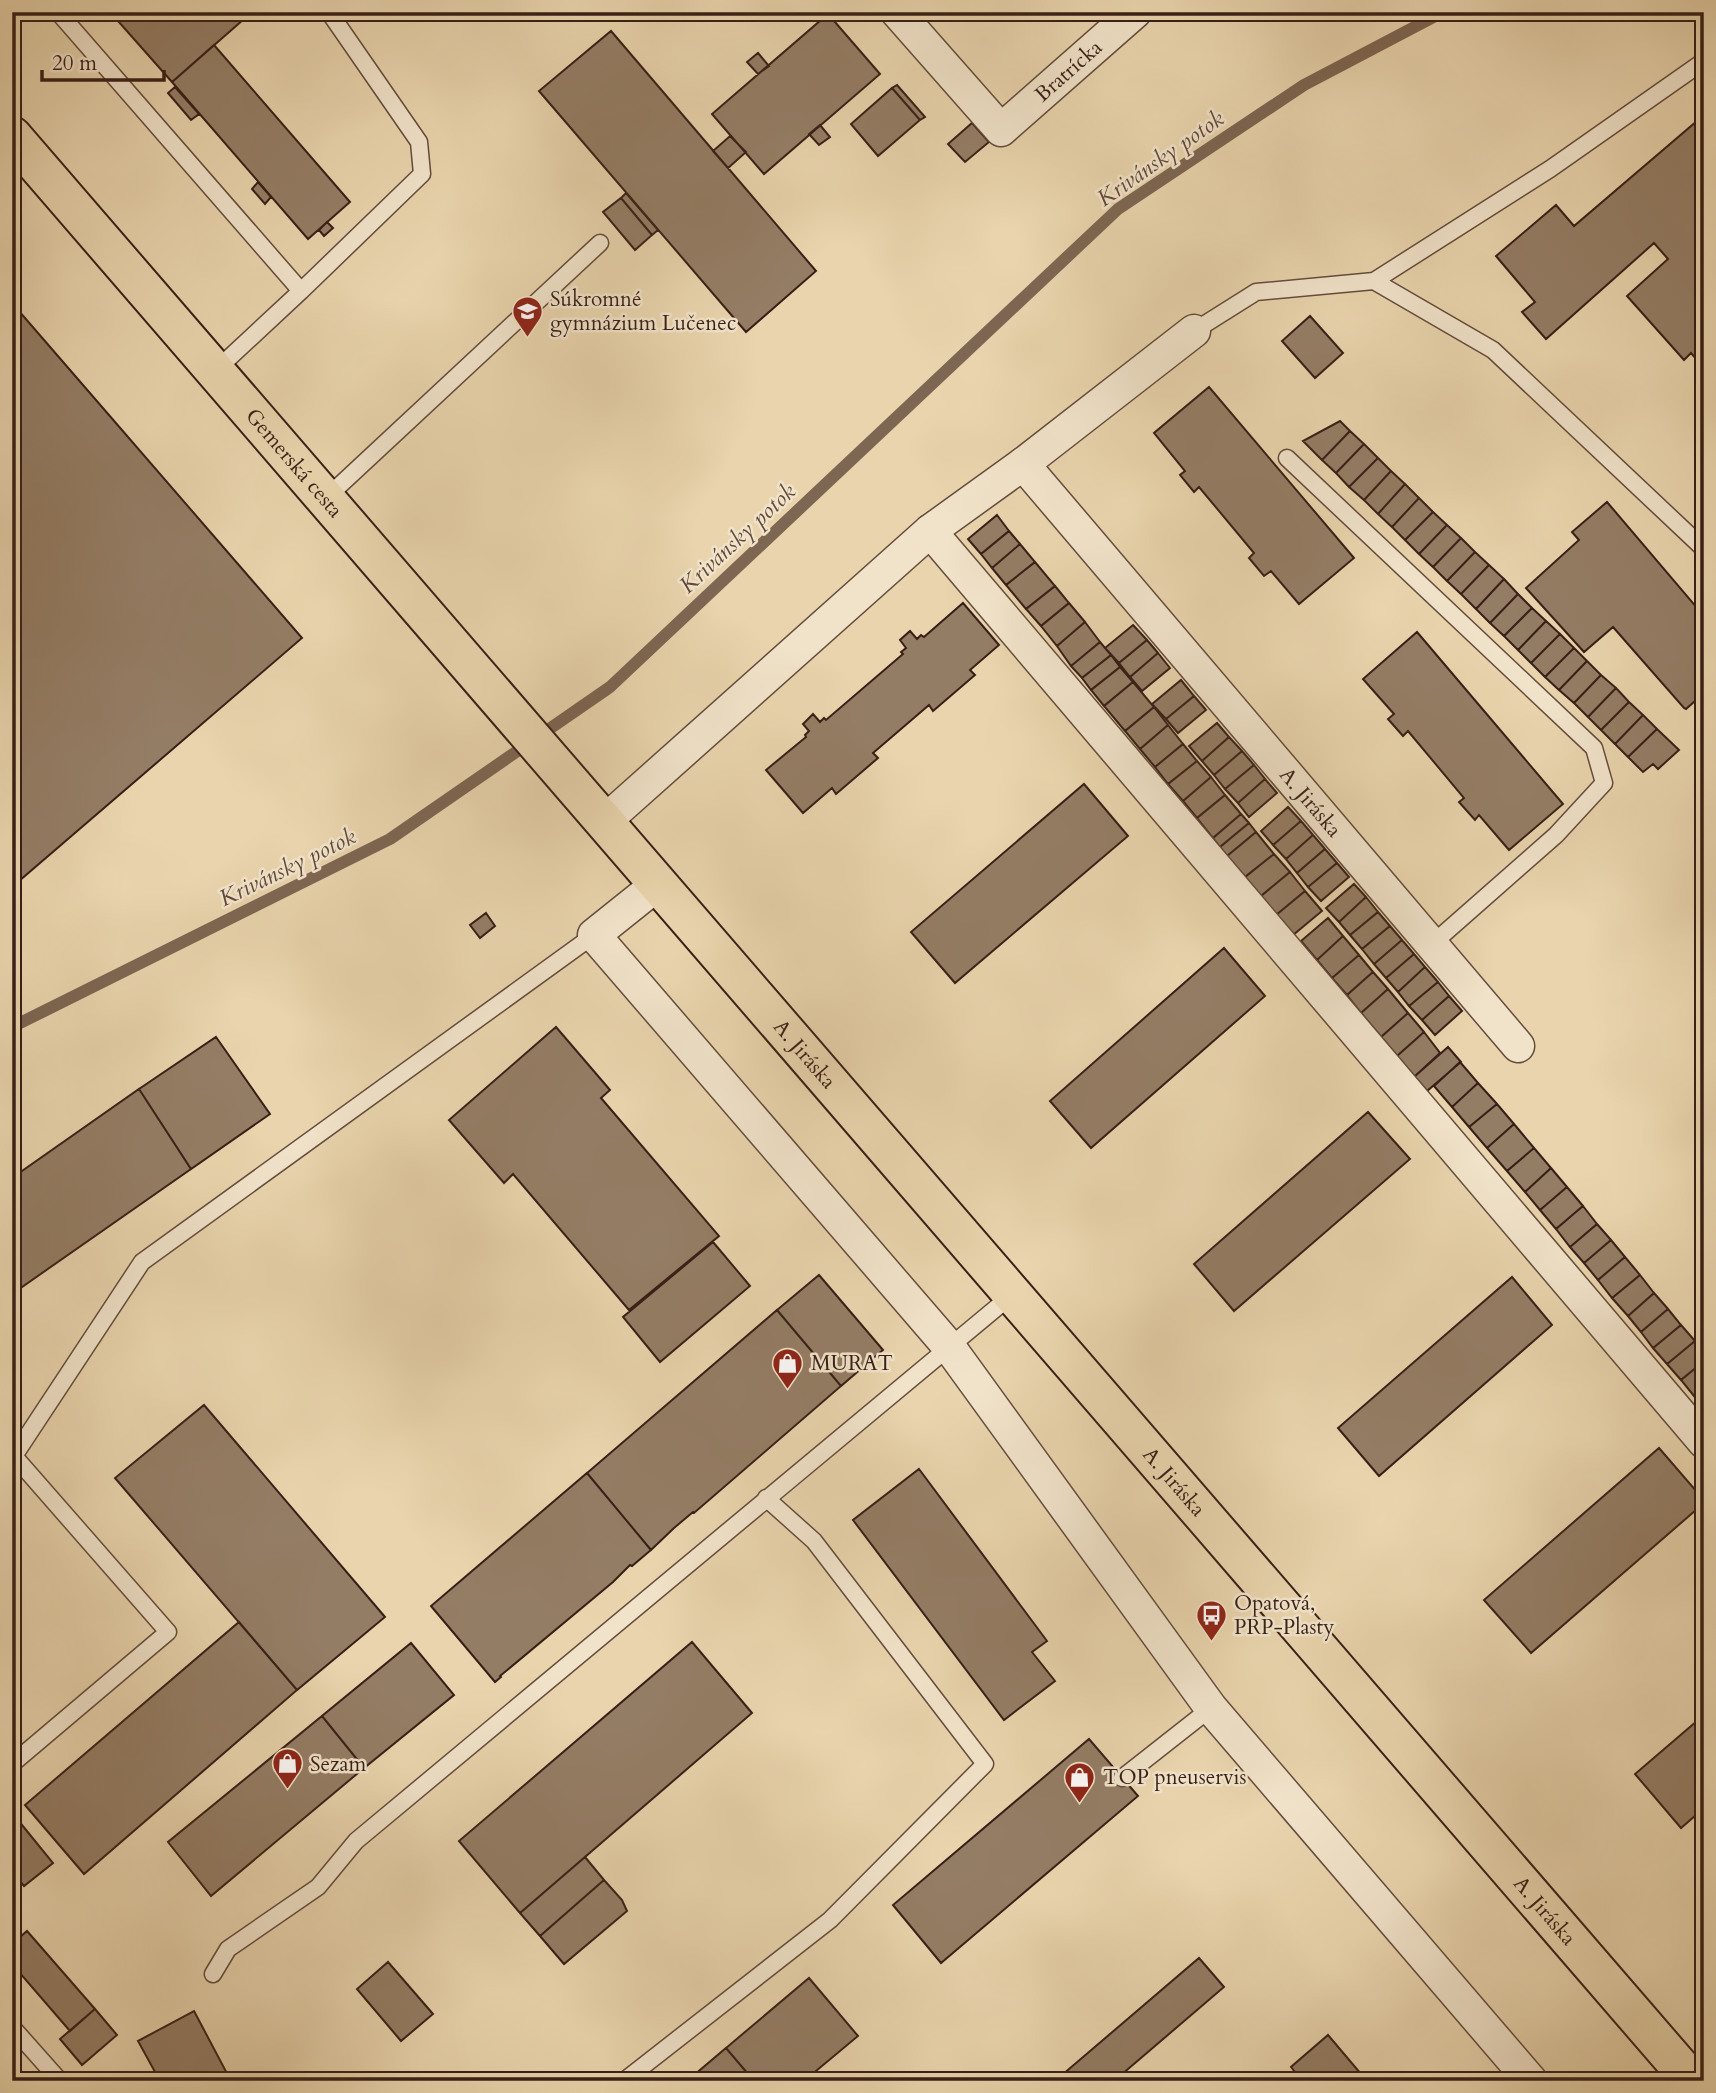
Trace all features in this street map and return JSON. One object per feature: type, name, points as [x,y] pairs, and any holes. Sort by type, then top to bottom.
[{"type":"main road","name":"Gemerská cesta","points":[[12,136],[576,791]]},
{"type":"main road","name":"A. Jiráska","points":[[576,791],[659,883],[1692,2081]]},
{"type":"street","name":"Bratrícka","points":[[897,12],[1001,130],[1135,12]]},
{"type":"street","points":[[605,821],[930,531],[1023,464],[1194,331]]},
{"type":"street","name":"A. Jiráska","points":[[1023,464],[1518,1046]]},
{"type":"street","points":[[930,531],[1704,1442]]},
{"type":"street","points":[[659,883],[594,935],[950,1348],[1211,1708],[1531,2081]]},
{"type":"lane","points":[[58,12],[301,290]]},
{"type":"lane","points":[[215,371],[422,174],[419,142],[329,12]]},
{"type":"lane","points":[[1194,331],[1256,292],[1374,281],[1550,169],[1704,61]]},
{"type":"lane","points":[[325,499],[600,243]]},
{"type":"lane","points":[[1374,281],[1493,350],[1704,549]]},
{"type":"lane","points":[[1287,458],[1594,747],[1604,783],[1556,835],[1431,945]]},
{"type":"lane","points":[[12,1764],[167,1632],[14,1455],[142,1262],[594,935]]},
{"type":"lane","points":[[213,1974],[228,1949],[318,1887],[356,1842],[1013,1294]]},
{"type":"lane","points":[[624,2081],[830,1920],[985,1764],[814,1541],[766,1499]]},
{"type":"lane","points":[[1122,1778],[1211,1708]]},
{"type":"lane","points":[[12,2027],[60,2081]]},
{"type":"building","points":[[110,12],[252,12],[172,82]]},
{"type":"building","points":[[828,14],[880,74],[764,174],[712,114]]},
{"type":"building","points":[[611,31],[816,271],[746,332],[539,91]]},
{"type":"building","points":[[214,45],[350,202],[308,239],[172,82]]},
{"type":"building","points":[[758,53],[769,66],[758,74],[747,62]]},
{"type":"building","points":[[897,85],[925,117],[920,120],[892,88]]},
{"type":"building","points":[[175,87],[199,114],[191,120],[168,93]]},
{"type":"building","points":[[892,88],[920,120],[878,156],[851,124]]},
{"type":"building","points":[[1704,115],[1704,368],[1691,353],[1684,360],[1627,296],[1668,259],[1654,243],[1546,339],[1522,312],[1535,302],[1496,256],[1556,205],[1574,226]]},
{"type":"building","points":[[972,123],[989,142],[965,162],[948,144]]},
{"type":"building","points":[[820,125],[830,137],[819,145],[809,134]]},
{"type":"building","points":[[730,136],[746,152],[728,168],[713,151]]},
{"type":"building","points":[[258,182],[271,197],[265,204],[252,189]]},
{"type":"building","points":[[626,193],[658,230],[652,235],[621,198]]},
{"type":"building","points":[[621,198],[652,235],[635,250],[603,212]]},
{"type":"building","points":[[327,222],[333,228],[324,236],[319,230]]},
{"type":"building","points":[[12,303],[302,638],[12,887]]},
{"type":"building","points":[[1310,316],[1343,353],[1315,378],[1282,341]]},
{"type":"building","points":[[1209,387],[1354,558],[1299,604],[1271,571],[1264,576],[1249,558],[1254,553],[1199,487],[1194,492],[1180,475],[1185,471],[1154,433]]},
{"type":"building","points":[[1340,421],[1350,431],[1322,460],[1303,441]]},
{"type":"building","points":[[1350,431],[1364,444],[1336,473],[1322,460]]},
{"type":"building","points":[[1364,444],[1378,458],[1349,487],[1336,473]]},
{"type":"building","points":[[1378,458],[1391,471],[1364,500],[1349,487]]},
{"type":"building","points":[[1391,471],[1405,484],[1378,514],[1364,500]]},
{"type":"building","points":[[1405,484],[1419,498],[1392,527],[1378,514]]},
{"type":"building","points":[[1419,498],[1433,512],[1405,540],[1392,527]]},
{"type":"building","points":[[1607,502],[1704,616],[1704,693],[1686,709],[1613,627],[1584,652],[1526,588],[1579,540],[1572,532]]},
{"type":"building","points":[[1433,512],[1447,525],[1419,554],[1405,540]]},
{"type":"building","points":[[997,515],[1009,531],[981,554],[968,539]]},
{"type":"building","points":[[1447,525],[1461,538],[1433,567],[1419,554]]},
{"type":"building","points":[[1009,531],[1020,544],[992,568],[981,554]]},
{"type":"building","points":[[1461,538],[1475,552],[1447,581],[1433,567]]},
{"type":"building","points":[[1020,544],[1035,562],[1006,585],[992,568]]},
{"type":"building","points":[[1475,552],[1489,565],[1461,594],[1447,581]]},
{"type":"building","points":[[1035,562],[1055,586],[1026,609],[1006,585]]},
{"type":"building","points":[[1489,565],[1504,579],[1476,609],[1461,594]]},
{"type":"building","points":[[1504,579],[1518,594],[1490,623],[1476,609]]},
{"type":"building","points":[[1055,586],[1069,603],[1041,626],[1026,609]]},
{"type":"building","points":[[1518,594],[1532,608],[1504,636],[1490,623]]},
{"type":"building","points":[[963,603],[999,645],[970,670],[975,675],[933,711],[929,705],[873,753],[878,758],[836,794],[832,788],[803,813],[766,770],[806,737],[809,731],[803,724],[813,714],[820,722],[824,718],[826,720],[903,654],[901,652],[906,648],[900,640],[910,631],[917,639],[921,635],[924,637]]},
{"type":"building","points":[[1069,603],[1085,622],[1057,646],[1041,626]]},
{"type":"building","points":[[1532,608],[1546,621],[1518,650],[1504,636]]},
{"type":"building","points":[[1546,621],[1560,634],[1531,663],[1518,650]]},
{"type":"building","points":[[1085,622],[1100,642],[1071,666],[1057,646]]},
{"type":"building","points":[[1133,625],[1147,640],[1119,663],[1105,648]]},
{"type":"building","points":[[1417,632],[1563,804],[1509,850],[1479,815],[1475,820],[1459,802],[1464,798],[1408,731],[1403,736],[1388,719],[1394,714],[1363,679]]},
{"type":"building","points":[[1560,634],[1574,648],[1545,677],[1531,663]]},
{"type":"building","points":[[1147,640],[1158,653],[1130,677],[1119,663]]},
{"type":"building","points":[[1100,642],[1111,655],[1082,678],[1071,666]]},
{"type":"building","points":[[1574,648],[1587,661],[1559,690],[1545,677]]},
{"type":"building","points":[[1158,653],[1170,668],[1142,691],[1130,677]]},
{"type":"building","points":[[1111,655],[1120,667],[1091,690],[1082,678]]},
{"type":"building","points":[[1587,661],[1601,675],[1574,703],[1559,690]]},
{"type":"building","points":[[1120,667],[1133,682],[1104,706],[1091,690]]},
{"type":"building","points":[[1601,675],[1616,688],[1588,717],[1574,703]]},
{"type":"building","points":[[1181,680],[1194,696],[1166,719],[1152,704]]},
{"type":"building","points":[[1133,682],[1154,707],[1125,731],[1104,706]]},
{"type":"building","points":[[1616,688],[1629,702],[1601,730],[1588,717]]},
{"type":"building","points":[[1194,696],[1206,710],[1178,733],[1166,719]]},
{"type":"building","points":[[1629,702],[1643,715],[1615,744],[1601,730]]},
{"type":"building","points":[[1154,707],[1168,725],[1140,749],[1125,731]]},
{"type":"building","points":[[1643,715],[1657,729],[1628,757],[1615,744]]},
{"type":"building","points":[[1217,723],[1229,737],[1202,761],[1189,746]]},
{"type":"building","points":[[1168,725],[1183,744],[1155,767],[1140,749]]},
{"type":"building","points":[[1657,729],[1679,750],[1658,769],[1653,764],[1643,772],[1628,757]]},
{"type":"building","points":[[1229,737],[1242,751],[1214,775],[1202,761]]},
{"type":"building","points":[[1183,744],[1197,761],[1168,784],[1155,767]]},
{"type":"building","points":[[1242,751],[1254,765],[1225,789],[1214,775]]},
{"type":"building","points":[[1197,761],[1211,777],[1183,801],[1168,784]]},
{"type":"building","points":[[1254,765],[1265,779],[1238,803],[1225,789]]},
{"type":"building","points":[[1211,777],[1225,795],[1197,818],[1183,801]]},
{"type":"building","points":[[1265,779],[1277,793],[1249,817],[1238,803]]},
{"type":"building","points":[[1084,784],[1128,836],[955,983],[911,932]]},
{"type":"building","points":[[1225,795],[1241,814],[1213,838],[1197,818]]},
{"type":"building","points":[[1288,807],[1301,821],[1273,845],[1261,831]]},
{"type":"building","points":[[1241,814],[1249,823],[1220,847],[1213,838]]},
{"type":"building","points":[[1301,821],[1313,835],[1286,859],[1273,845]]},
{"type":"building","points":[[1249,823],[1256,832],[1227,856],[1220,847]]},
{"type":"building","points":[[1256,832],[1274,854],[1245,877],[1227,856]]},
{"type":"building","points":[[1313,835],[1325,849],[1297,873],[1286,859]]},
{"type":"building","points":[[1325,849],[1337,863],[1308,887],[1297,873]]},
{"type":"building","points":[[1274,854],[1290,872],[1261,896],[1245,877]]},
{"type":"building","points":[[1337,863],[1349,877],[1321,901],[1308,887]]},
{"type":"building","points":[[1290,872],[1305,891],[1276,915],[1261,896]]},
{"type":"building","points":[[1354,884],[1366,897],[1339,922],[1326,908]]},
{"type":"building","points":[[1305,891],[1322,911],[1293,935],[1276,915]]},
{"type":"building","points":[[1366,897],[1378,912],[1350,935],[1339,922]]},
{"type":"building","points":[[1378,912],[1390,926],[1362,949],[1350,935]]},
{"type":"building","points":[[486,913],[495,926],[480,938],[470,925]]},
{"type":"building","points":[[1328,918],[1343,936],[1317,960],[1301,941]]},
{"type":"building","points":[[1390,926],[1402,940],[1374,964],[1362,949]]},
{"type":"building","points":[[1343,936],[1359,955],[1332,978],[1317,960]]},
{"type":"building","points":[[1402,940],[1414,954],[1386,978],[1374,964]]},
{"type":"building","points":[[1224,948],[1265,996],[1091,1148],[1050,1101]]},
{"type":"building","points":[[1414,954],[1425,967],[1398,992],[1386,978]]},
{"type":"building","points":[[1359,955],[1373,972],[1347,995],[1332,978]]},
{"type":"building","points":[[1425,967],[1438,982],[1409,1006],[1398,992]]},
{"type":"building","points":[[1373,972],[1388,989],[1361,1013],[1347,995]]},
{"type":"building","points":[[1438,982],[1449,996],[1422,1020],[1409,1006]]},
{"type":"building","points":[[1388,989],[1408,1013],[1381,1037],[1361,1013]]},
{"type":"building","points":[[1449,996],[1462,1011],[1435,1035],[1422,1020]]},
{"type":"building","points":[[1408,1013],[1424,1032],[1397,1056],[1381,1037]]},
{"type":"building","points":[[556,1027],[610,1090],[601,1098],[719,1236],[629,1310],[513,1174],[504,1183],[449,1120]]},
{"type":"building","points":[[1424,1032],[1440,1053],[1414,1077],[1397,1056]]},
{"type":"building","points":[[216,1037],[270,1114],[191,1169],[139,1089]]},
{"type":"building","points":[[1448,1047],[1461,1062],[1427,1091],[1414,1077]]},
{"type":"building","points":[[1460,1062],[1478,1083],[1452,1107],[1434,1086]]},
{"type":"building","points":[[1478,1083],[1497,1104],[1469,1127],[1452,1107]]},
{"type":"building","points":[[139,1089],[191,1169],[12,1294],[12,1178]]},
{"type":"building","points":[[1497,1104],[1514,1124],[1487,1148],[1469,1127]]},
{"type":"building","points":[[1368,1112],[1410,1159],[1234,1311],[1194,1264]]},
{"type":"building","points":[[1514,1124],[1534,1148],[1507,1171],[1487,1148]]},
{"type":"building","points":[[1534,1148],[1551,1168],[1525,1192],[1507,1171]]},
{"type":"building","points":[[1551,1168],[1567,1187],[1540,1210],[1525,1192]]},
{"type":"building","points":[[1567,1187],[1583,1206],[1556,1229],[1540,1210]]},
{"type":"building","points":[[1583,1206],[1597,1224],[1570,1247],[1556,1229]]},
{"type":"building","points":[[1597,1224],[1611,1240],[1584,1263],[1570,1247]]},
{"type":"building","points":[[1611,1240],[1625,1257],[1598,1280],[1584,1263]]},
{"type":"building","points":[[713,1242],[750,1286],[660,1362],[623,1317]]},
{"type":"building","points":[[1625,1257],[1640,1275],[1612,1298],[1598,1280]]},
{"type":"building","points":[[819,1275],[883,1350],[841,1386],[777,1310]]},
{"type":"building","points":[[1640,1275],[1654,1293],[1628,1316],[1612,1298]]},
{"type":"building","points":[[1512,1277],[1552,1325],[1379,1476],[1338,1428]]},
{"type":"building","points":[[1654,1293],[1668,1309],[1641,1332],[1628,1316]]},
{"type":"building","points":[[1668,1309],[1681,1325],[1653,1348],[1641,1332]]},
{"type":"building","points":[[777,1310],[841,1386],[651,1550],[587,1473]]},
{"type":"building","points":[[1681,1325],[1695,1341],[1667,1364],[1653,1348]]},
{"type":"building","points":[[1695,1341],[1704,1352],[1704,1361],[1681,1380],[1667,1364]]},
{"type":"building","points":[[1704,1361],[1704,1387],[1694,1396],[1681,1380]]},
{"type":"building","points":[[1704,1387],[1704,1408],[1694,1396]]},
{"type":"building","points":[[204,1405],[385,1617],[297,1690],[115,1478]]},
{"type":"building","points":[[1659,1448],[1704,1503],[1531,1653],[1484,1600]]},
{"type":"building","points":[[919,1469],[1047,1641],[1032,1652],[1055,1681],[1004,1720],[853,1520]]},
{"type":"building","points":[[587,1473],[651,1550],[630,1565],[495,1682],[431,1606]]},
{"type":"building","points":[[239,1622],[297,1690],[84,1874],[25,1805]]},
{"type":"building","points":[[692,1642],[752,1713],[520,1913],[459,1841]]},
{"type":"building","points":[[411,1643],[454,1695],[364,1768],[322,1716]]},
{"type":"building","points":[[1704,1715],[1704,1808],[1681,1828],[1635,1774]]},
{"type":"building","points":[[322,1716],[364,1768],[211,1896],[168,1842]]},
{"type":"building","points":[[1089,1739],[1138,1796],[941,1963],[893,1905]]},
{"type":"building","points":[[22,1825],[53,1863],[24,1886],[12,1872],[12,1833]]},
{"type":"building","points":[[585,1857],[604,1880],[540,1936],[520,1913]]},
{"type":"building","points":[[604,1880],[622,1900],[627,1911],[564,1964],[540,1936]]},
{"type":"building","points":[[27,1931],[95,2009],[70,2031],[12,1964],[12,1944]]},
{"type":"building","points":[[1199,1958],[1224,1987],[1114,2081],[1055,2081]]},
{"type":"building","points":[[388,1962],[433,2014],[401,2041],[357,1989]]},
{"type":"building","points":[[809,1978],[858,2036],[804,2081],[754,2081],[726,2048]]},
{"type":"building","points":[[95,2009],[117,2035],[82,2065],[60,2039]]},
{"type":"building","points":[[194,2011],[231,2081],[160,2081],[138,2041]]},
{"type":"building","points":[[1328,2035],[1367,2081],[1302,2081],[1291,2067]]},
{"type":"building","points":[[726,2048],[754,2081],[687,2081]]},
{"type":"waterway","name":"Krivánsky potok","points":[[12,1027],[390,839],[610,687],[1118,209],[1304,85],[1443,12]]},
{"type":"place","name":"Súkromné gymnázium Lučenec","points":[[527,338]]},
{"type":"place","name":"MURAT","points":[[788,1390]]},
{"type":"place","name":"Opatová, PRP-Plasty","points":[[1211,1642]]},
{"type":"place","name":"Sezam","points":[[287,1791]]},
{"type":"place","name":"TOP pneuservis","points":[[1080,1804]]}]
